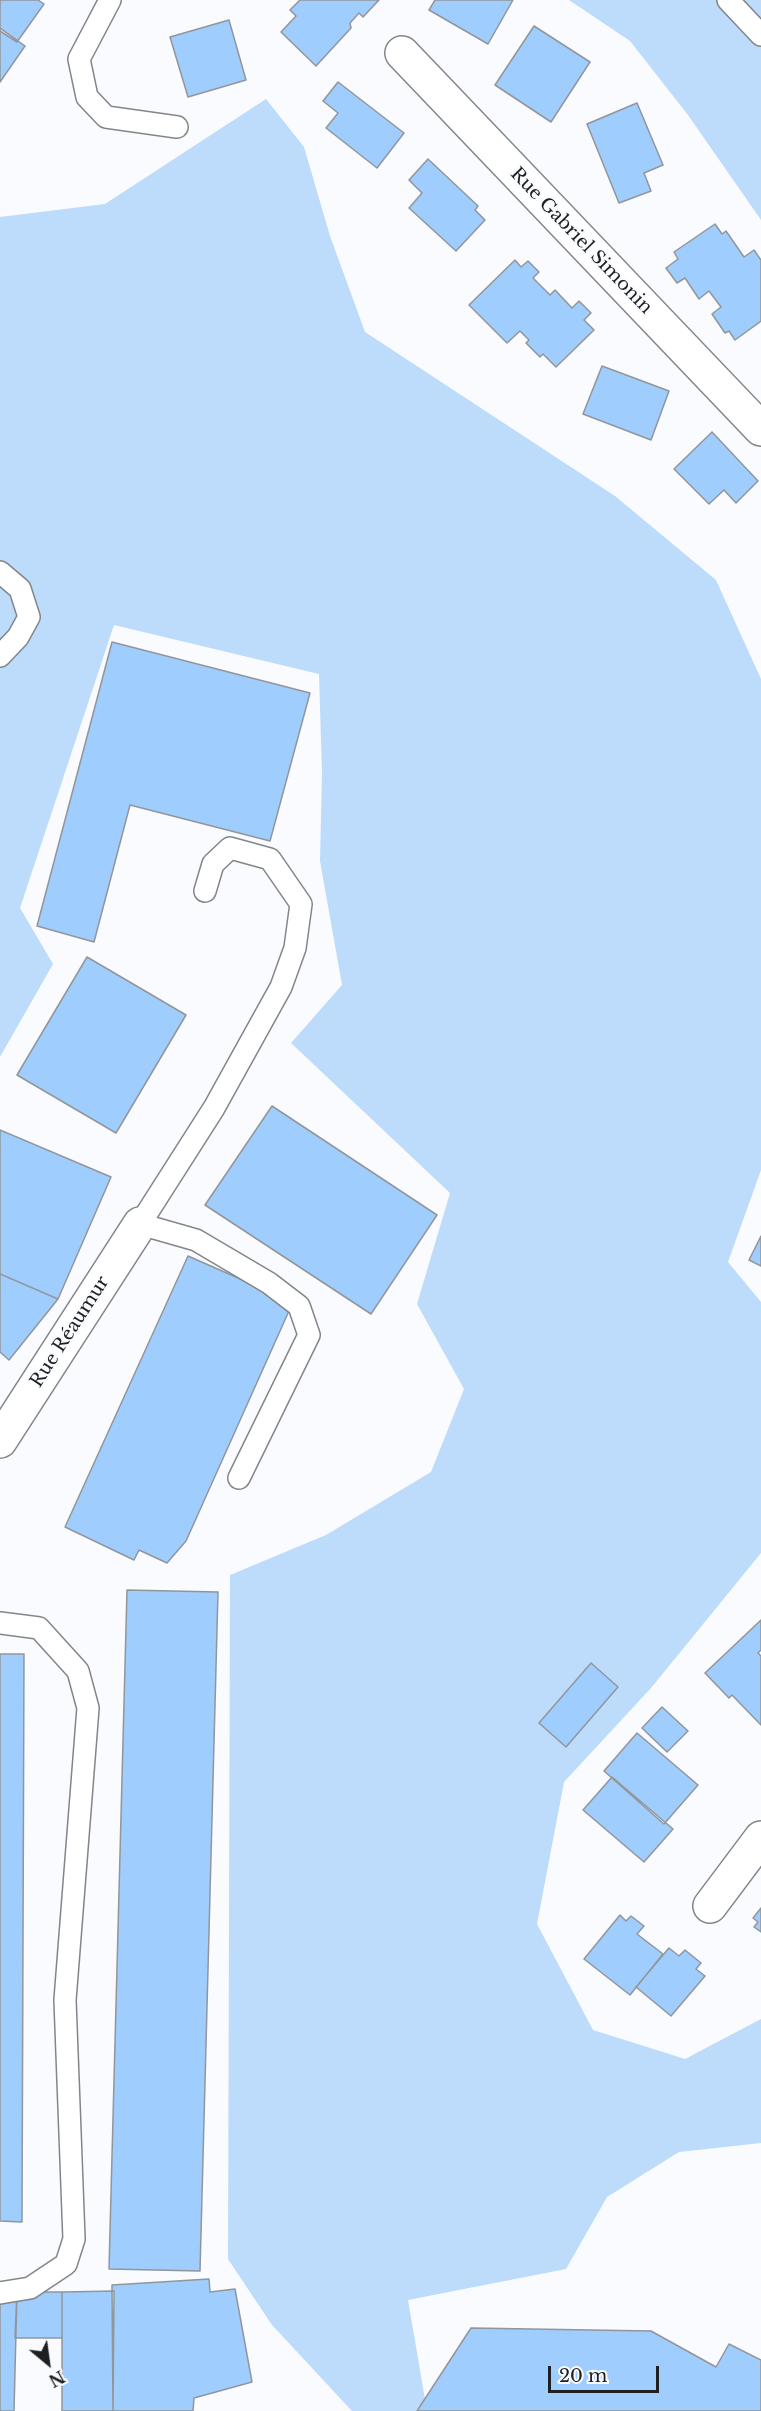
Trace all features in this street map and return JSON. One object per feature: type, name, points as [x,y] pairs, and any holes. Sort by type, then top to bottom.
[{"type":"street","name":"Rue Gabriel Simonin","points":[[402,53],[761,429]]},
{"type":"street","name":"Rue Réaumur","points":[[0,1440],[140,1224]]},
{"type":"street","points":[[710,1906],[761,1838]]},
{"type":"lane","points":[[110,0],[79,59],[87,97],[106,117],[177,127]]},
{"type":"lane","points":[[728,0],[761,35]]},
{"type":"lane","points":[[0,572],[20,589],[29,617],[18,637],[0,656]]},
{"type":"lane","points":[[206,891],[213,864],[230,848],[270,859],[287,880],[301,904],[295,948],[281,987],[214,1108],[140,1224],[196,1240],[269,1283],[298,1306],[309,1335],[239,1478]]},
{"type":"lane","points":[[0,1623],[39,1628],[78,1671],[88,1708],[65,2000],[74,2239],[66,2264],[30,2288],[0,2293]]},
{"type":"shaded area","points":[[569,0],[761,0],[761,220],[688,115],[630,41]]},
{"type":"shaded area","points":[[266,99],[304,147],[330,236],[365,332],[615,496],[716,580],[761,679],[761,1170],[728,1262],[761,1302],[761,1553],[651,1688],[564,1782],[537,1924],[593,2030],[685,2059],[761,2019],[761,2143],[679,2152],[607,2197],[566,2269],[408,2300],[427,2411],[352,2411],[272,2325],[228,2259],[230,1575],[326,1535],[431,1472],[464,1389],[417,1304],[450,1193],[291,1043],[342,985],[320,861],[322,773],[319,674],[114,625],[20,908],[53,964],[0,1057],[0,217],[105,204]]},
{"type":"building","points":[[0,0],[38,0],[44,4],[17,42],[0,31]]},
{"type":"building","points":[[300,0],[379,0],[363,17],[359,13],[350,23],[351,28],[316,66],[281,32],[296,16],[290,10]]},
{"type":"building","points":[[435,0],[513,0],[488,44],[429,10]]},
{"type":"building","points":[[229,20],[246,80],[188,97],[170,37]]},
{"type":"building","points":[[534,26],[590,62],[551,122],[495,85]]},
{"type":"building","points":[[0,28],[25,46],[0,82]]},
{"type":"building","points":[[338,82],[404,133],[377,168],[326,128],[338,113],[323,101]]},
{"type":"building","points":[[637,103],[663,165],[644,173],[651,191],[619,203],[587,124]]},
{"type":"building","points":[[428,159],[478,206],[475,210],[485,220],[456,251],[409,208],[422,193],[409,180]]},
{"type":"building","points":[[715,224],[722,234],[726,231],[744,257],[754,250],[761,260],[761,321],[735,340],[729,331],[725,333],[712,314],[721,307],[709,291],[699,299],[685,278],[677,283],[666,268],[678,259],[674,252]]},
{"type":"building","points":[[515,260],[521,267],[528,261],[539,272],[533,278],[550,295],[555,290],[572,308],[579,301],[591,313],[584,320],[594,330],[556,367],[543,354],[540,357],[526,343],[529,340],[520,331],[507,343],[469,305]]},
{"type":"building","points":[[602,366],[669,391],[651,440],[583,414]]},
{"type":"building","points":[[712,432],[758,481],[736,503],[724,490],[709,504],[674,469]]},
{"type":"building","points":[[112,642],[310,693],[270,841],[130,805],[94,942],[37,926]]},
{"type":"building","points":[[87,957],[186,1015],[116,1133],[17,1075]]},
{"type":"building","points":[[272,1106],[437,1215],[371,1314],[205,1205]]},
{"type":"building","points":[[0,1130],[111,1177],[58,1299],[0,1274]]},
{"type":"building","points":[[761,1236],[761,1266],[749,1260]]},
{"type":"building","points":[[188,1256],[293,1302],[186,1541],[167,1563],[139,1550],[134,1560],[65,1527]]},
{"type":"building","points":[[0,1274],[58,1299],[9,1360],[0,1352]]},
{"type":"building","points":[[127,1590],[218,1592],[200,2271],[109,2269]]},
{"type":"building","points":[[761,1620],[761,1650],[758,1653],[761,1656],[761,1725],[732,1695],[729,1698],[705,1673]]},
{"type":"building","points":[[0,1654],[24,1654],[22,2222],[0,2221]]},
{"type":"building","points":[[591,1663],[618,1687],[566,1747],[539,1723]]},
{"type":"building","points":[[662,1707],[688,1731],[667,1752],[642,1728]]},
{"type":"building","points":[[637,1733],[698,1785],[664,1824],[604,1771]]},
{"type":"building","points":[[612,1777],[673,1829],[644,1862],[583,1810]]},
{"type":"building","points":[[761,1908],[761,1932],[754,1927],[758,1922],[753,1918]]},
{"type":"building","points":[[620,1915],[626,1921],[631,1916],[644,1926],[637,1934],[663,1954],[630,1995],[584,1959]]},
{"type":"building","points":[[669,1948],[679,1956],[685,1950],[701,1963],[696,1969],[705,1976],[671,2016],[636,1987]]},
{"type":"building","points":[[209,2279],[210,2292],[235,2289],[252,2382],[194,2398],[193,2411],[113,2411],[112,2285]]},
{"type":"building","points":[[114,2291],[113,2411],[62,2411],[62,2292]]},
{"type":"building","points":[[0,2292],[17,2292],[14,2411],[0,2411]]},
{"type":"building","points":[[17,2292],[62,2292],[62,2338],[15,2338]]},
{"type":"building","points":[[471,2328],[651,2331],[716,2367],[729,2344],[761,2360],[761,2411],[417,2411]]}]
